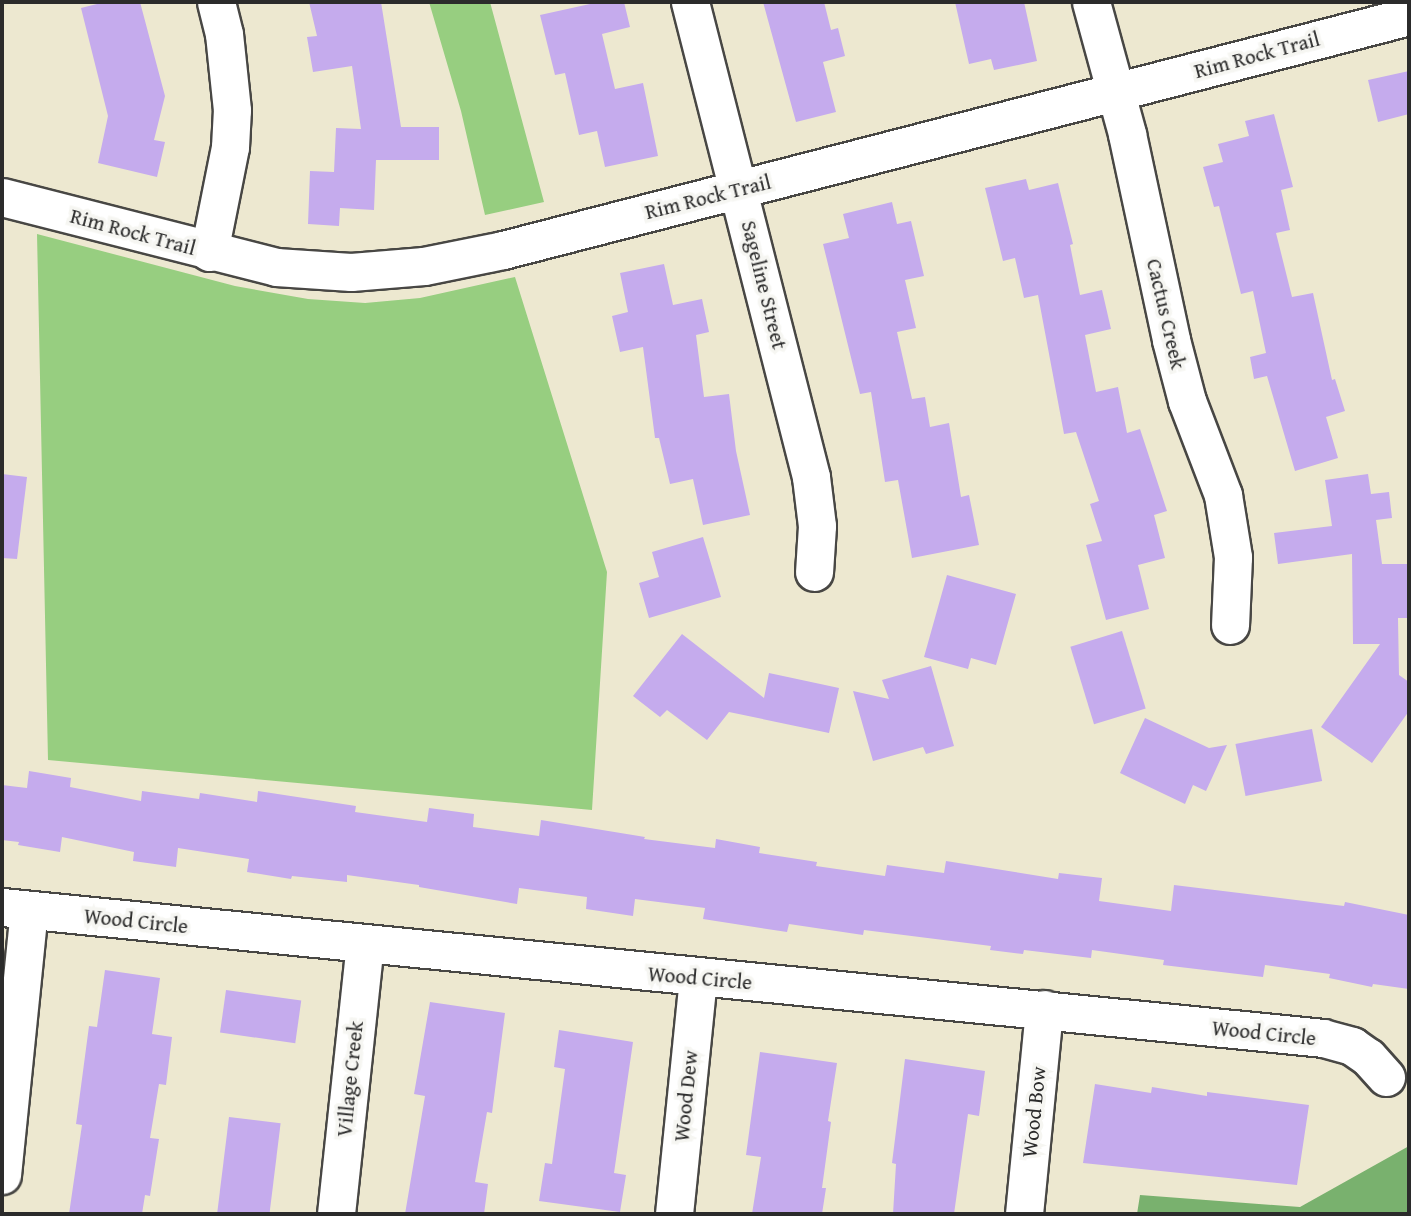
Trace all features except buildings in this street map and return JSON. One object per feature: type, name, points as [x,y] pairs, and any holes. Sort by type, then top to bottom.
[{"type":"street","points":[[209,252],[228,160],[232,110],[225,34],[216,2]]},
{"type":"street","name":"Sageline Street","points":[[690,2],[740,189],[811,477],[817,526],[814,572]]},
{"type":"street","name":"Cactus Creek","points":[[1091,2],[1116,92],[1187,401],[1223,495],[1233,557],[1230,625]]},
{"type":"street","name":"Rim Rock Trail","points":[[2,197],[256,263],[312,271],[351,272],[424,266],[503,250],[1409,16]]},
{"type":"street","points":[[2,1175],[15,908]]},
{"type":"street","name":"Wood Circle","points":[[15,908],[698,978],[1044,1009],[1323,1038],[1352,1046],[1368,1057],[1386,1077]]},
{"type":"street","name":"Village Creek","points":[[336,1214],[365,944]]},
{"type":"street","name":"Wood Dew","points":[[674,1214],[698,978]]},
{"type":"street","name":"Wood Bow","points":[[1024,1214],[1044,1009]]},
{"type":"green space","points":[[429,2],[490,2],[544,202],[485,215],[461,111]]},
{"type":"green space","points":[[37,234],[235,286],[308,299],[365,303],[420,298],[515,277],[607,572],[592,810],[48,760]]},
{"type":"green space","points":[[1409,1146],[1409,1214],[1137,1214],[1140,1195],[1300,1207]]}]
